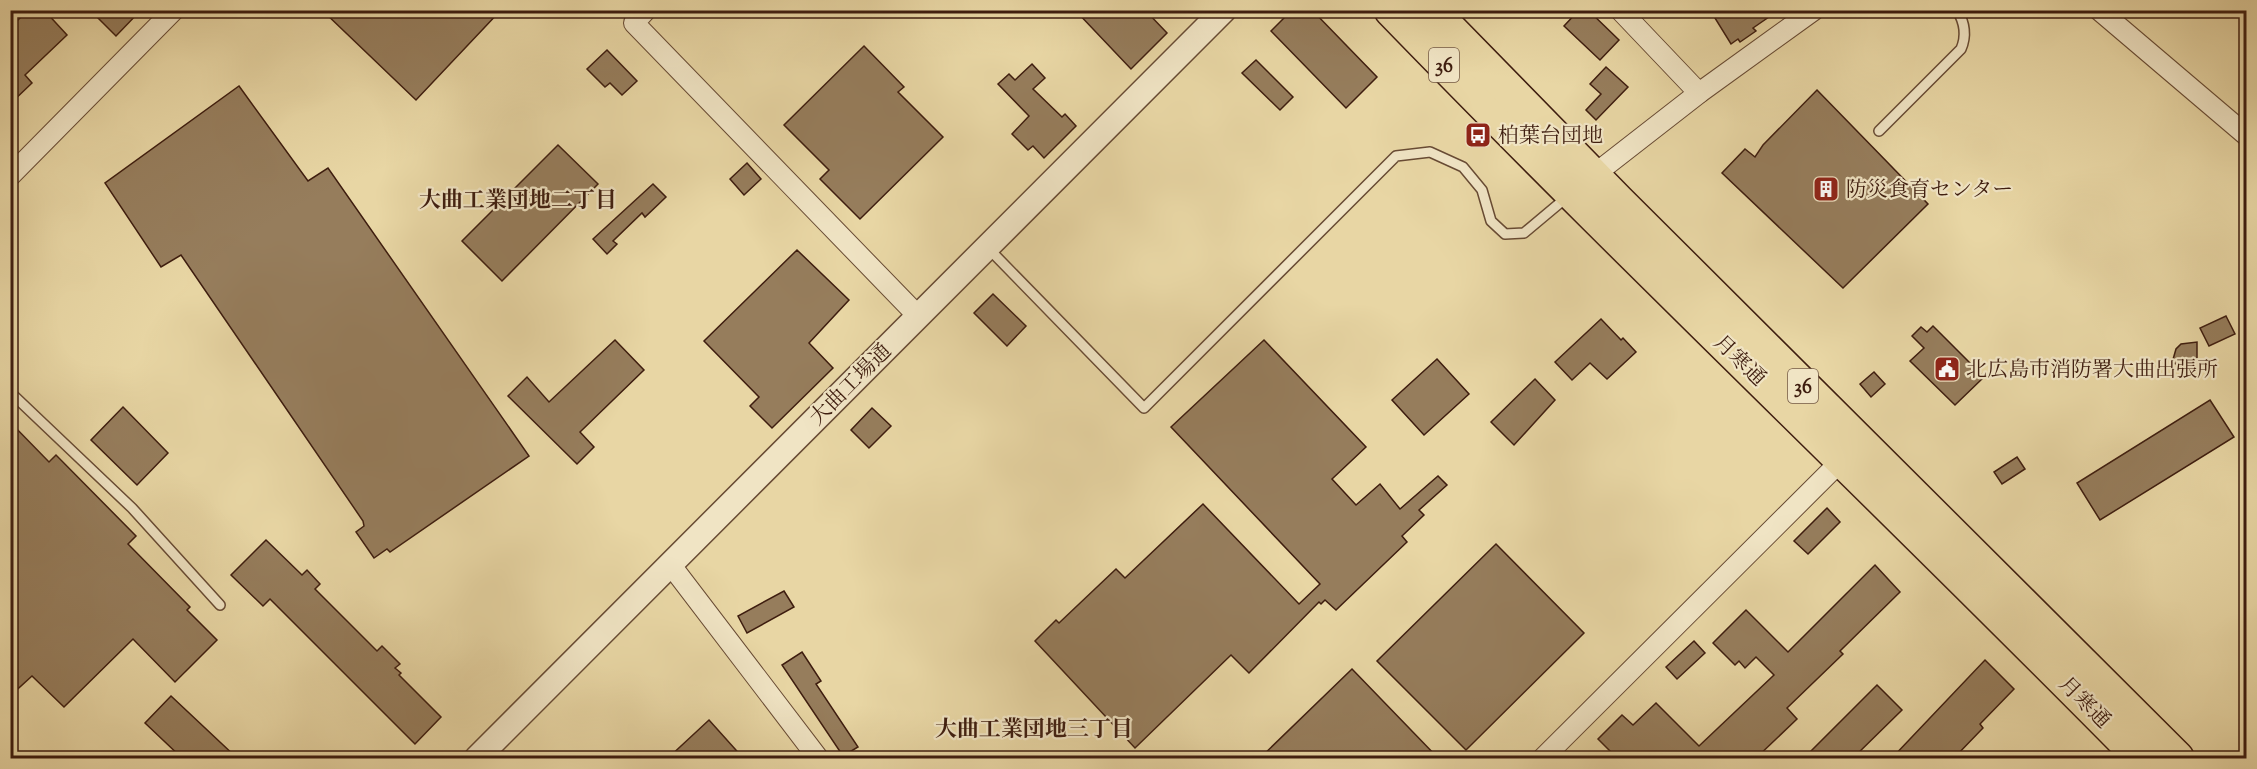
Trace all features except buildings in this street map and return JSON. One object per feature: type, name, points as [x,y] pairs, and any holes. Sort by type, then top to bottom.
[{"type":"highway","name":"月寒通","points":[[1391,10],[1582,184],[1851,452],[2177,759]]},
{"type":"highway","name":"月寒通","points":[[1431,10],[1582,184]]},
{"type":"highway","name":"月寒通","points":[[1851,452],[2141,759]]},
{"type":"street","points":[[10,176],[174,10]]},
{"type":"street","points":[[646,10],[634,23],[918,316]]},
{"type":"street","name":"大曲工場通","points":[[477,759],[1224,10]]},
{"type":"street","points":[[1582,184],[1699,93],[1815,10]]},
{"type":"street","points":[[2099,10],[2247,135]]},
{"type":"street","points":[[1630,13],[1699,93]]},
{"type":"street","points":[[1543,759],[1851,452]]},
{"type":"street","points":[[670,564],[818,759]]},
{"type":"lane","points":[[1879,131],[1961,49],[1965,39],[1964,26],[1957,10]]},
{"type":"lane","points":[[987,247],[1144,408],[1396,156],[1430,152],[1463,167],[1482,190],[1491,221],[1505,234],[1524,233],[1582,184]]},
{"type":"lane","points":[[10,392],[132,508],[220,605]]},
{"type":"place","name":"柏葉台団地","points":[[1478,135]]},
{"type":"place","name":"防災食育センター","points":[[1826,189]]},
{"type":"place","name":"北広島市消防署大曲出張所","points":[[1947,369]]},
{"type":"district","name":"大曲工業団地二丁目","points":[[518,199]]},
{"type":"district","name":"大曲工業団地三丁目","points":[[1034,728]]}]
